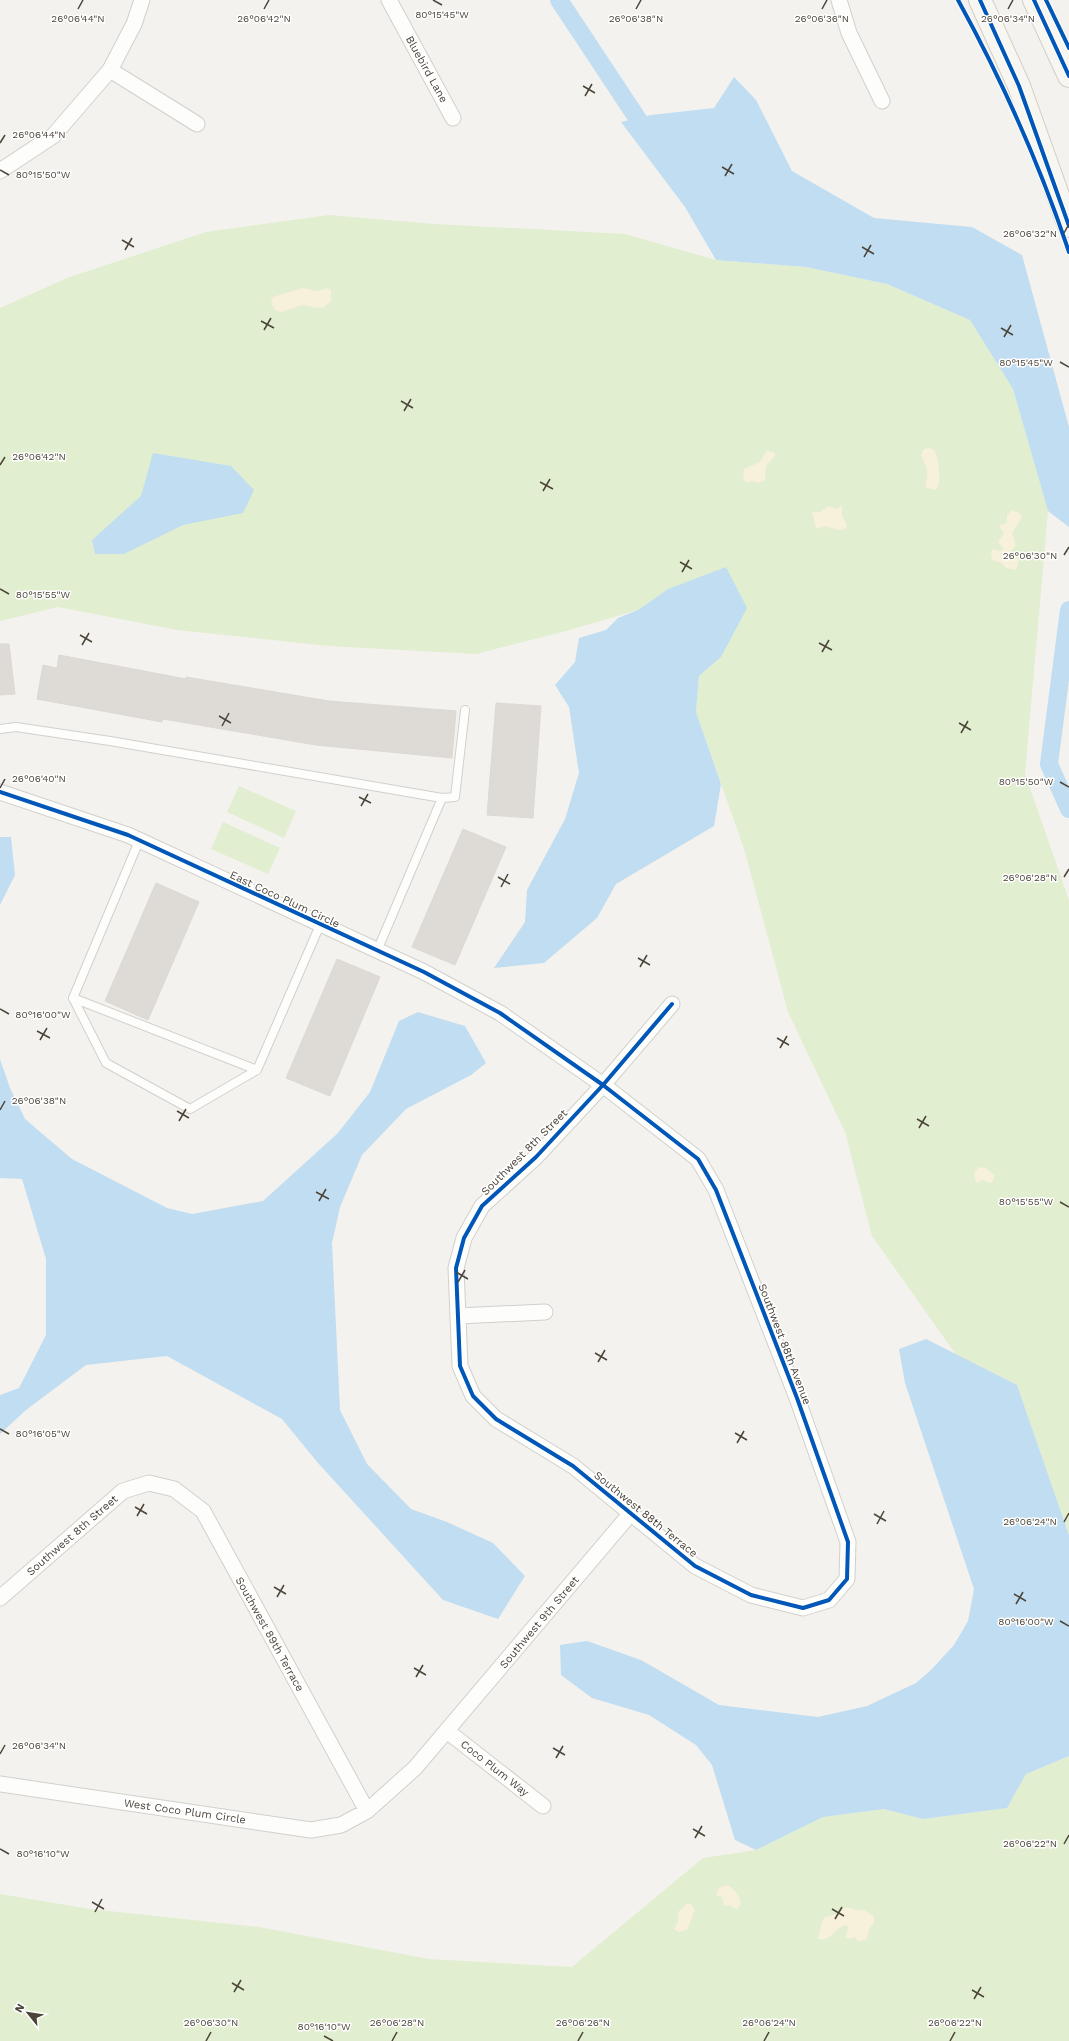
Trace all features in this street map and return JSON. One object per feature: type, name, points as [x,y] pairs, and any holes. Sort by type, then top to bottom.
[{"type":"main road","points":[[980,0],[1019,86],[1069,226]]},
{"type":"main road","points":[[1034,0],[1069,76]]},
{"type":"street","points":[[0,172],[53,136],[110,70],[134,24],[142,0]]},
{"type":"street","name":"Bluebird Lane","points":[[389,0],[453,118]]},
{"type":"street","points":[[839,0],[849,33],[882,101]]},
{"type":"street","points":[[110,70],[197,124]]},
{"type":"street","name":"East Coco Plum Circle","points":[[0,792],[139,841],[424,972],[500,1013],[603,1085],[666,1134]]},
{"type":"street","name":"Southwest 8th Street","points":[[460,1366],[456,1268],[464,1238],[482,1206],[536,1157],[603,1085],[672,1004]]},
{"type":"street","name":"Southwest 88th Avenue","points":[[666,1134],[698,1159],[716,1190],[797,1398],[848,1542],[847,1579]]},
{"type":"street","points":[[458,1316],[545,1312]]},
{"type":"street","name":"Southwest 88th Terrace","points":[[460,1366],[473,1396],[496,1419],[573,1466],[695,1566],[751,1595],[803,1608],[829,1600],[847,1579]]},
{"type":"street","name":"Southwest 8th Street","points":[[0,1598],[123,1491],[149,1483]]},
{"type":"street","name":"Southwest 89th Terrace","points":[[149,1483],[174,1489],[203,1511],[367,1811]]},
{"type":"street","name":"Southwest 9th Street","points":[[367,1811],[414,1768],[631,1513]]},
{"type":"street","name":"Coco Plum Way","points":[[447,1730],[543,1806]]},
{"type":"street","name":"West Coco Plum Circle","points":[[0,1784],[311,1830],[341,1825],[367,1811]]},
{"type":"lane","points":[[0,729],[16,727],[110,741],[442,798],[456,797],[465,710]]},
{"type":"lane","points":[[377,951],[442,798]]},
{"type":"lane","points":[[73,998],[139,841]]},
{"type":"lane","points":[[73,998],[106,1062],[190,1109],[257,1070],[320,925]]},
{"type":"lane","points":[[73,998],[257,1070]]},
{"type":"green space","points":[[329,215],[434,224],[625,234],[716,260],[806,267],[887,284],[970,320],[1013,389],[1048,511],[1025,774],[1069,900],[1069,1535],[1017,1385],[957,1356],[872,1236],[845,1132],[788,1012],[745,852],[696,712],[699,676],[721,657],[668,589],[638,610],[566,631],[476,654],[329,646],[177,630],[58,607],[0,621],[0,308],[67,278],[206,232]]},
{"type":"green space","points":[[239,786],[296,811],[284,838],[227,812]]},
{"type":"green space","points":[[223,822],[280,848],[268,874],[211,849]]},
{"type":"green space","points":[[1069,1756],[1069,2041],[0,2041],[0,1894],[90,1909],[259,1927],[429,1959],[572,1967],[703,1858],[756,1850],[823,1817],[884,1809],[923,1819],[1007,1808],[1026,1774]]},
{"type":"sand","points":[[302,288],[317,291],[328,288],[331,290],[331,301],[324,307],[317,308],[302,305],[282,312],[276,311],[271,303],[273,297]]},
{"type":"sand","points":[[930,448],[936,453],[938,464],[939,482],[936,490],[925,486],[927,469],[921,455],[924,449]]},
{"type":"sand","points":[[767,450],[775,453],[775,456],[766,466],[765,480],[759,483],[752,481],[746,483],[743,477],[744,469],[760,462]]},
{"type":"sand","points":[[828,506],[836,509],[842,506],[842,516],[847,525],[846,529],[838,530],[826,526],[816,529],[812,512],[820,512]]},
{"type":"sand","points":[[1012,510],[1021,514],[1022,517],[1012,533],[1016,545],[1011,551],[1011,554],[1019,560],[1016,570],[1006,568],[1002,563],[992,560],[991,553],[993,549],[1000,551],[1003,549],[998,541],[1004,534],[999,526],[1007,522],[1007,515]]},
{"type":"sand","points":[[979,1167],[986,1168],[994,1175],[994,1180],[990,1183],[983,1180],[976,1183],[974,1173]]},
{"type":"sand","points":[[726,1885],[734,1889],[739,1897],[741,1903],[737,1909],[729,1905],[724,1906],[722,1897],[716,1895],[719,1888]]},
{"type":"sand","points":[[686,1904],[691,1904],[695,1910],[687,1930],[678,1932],[674,1929],[678,1921],[678,1912]]},
{"type":"sand","points":[[846,1907],[856,1910],[864,1910],[874,1916],[874,1923],[869,1929],[867,1939],[859,1942],[855,1937],[851,1939],[845,1937],[849,1928],[846,1925],[839,1928],[827,1938],[818,1939],[822,1922],[825,1917],[837,1914]]},
{"type":"water","points":[[734,77],[756,100],[792,171],[874,218],[972,227],[1022,255],[1069,427],[1069,527],[1048,511],[1013,389],[970,320],[887,284],[806,267],[716,260],[685,207],[621,122],[651,115],[714,108]]},
{"type":"water","points":[[153,453],[231,466],[254,490],[243,513],[183,525],[124,554],[95,554],[92,540],[141,496]]},
{"type":"water","points":[[726,567],[747,608],[721,657],[699,676],[696,712],[721,784],[714,826],[616,884],[597,918],[544,963],[494,968],[525,922],[527,890],[565,819],[579,773],[569,707],[555,685],[575,662],[579,638],[606,630],[618,618],[638,610],[668,589]]},
{"type":"water","points":[[0,837],[11,837],[15,875],[0,905]]},
{"type":"water","points":[[418,1012],[465,1026],[486,1063],[471,1075],[406,1109],[362,1155],[340,1207],[332,1243],[340,1410],[367,1464],[411,1509],[447,1522],[493,1543],[525,1576],[498,1619],[443,1600],[318,1463],[282,1419],[167,1356],[86,1365],[26,1410],[0,1434],[0,1395],[19,1388],[46,1335],[46,1259],[22,1179],[0,1178],[0,1059],[10,1088],[25,1119],[72,1159],[167,1208],[192,1214],[263,1201],[338,1133],[370,1092],[399,1021]]},
{"type":"water","points":[[926,1339],[1017,1385],[1069,1535],[1069,1756],[1026,1774],[1007,1808],[923,1819],[884,1809],[823,1817],[756,1850],[735,1840],[712,1765],[696,1745],[649,1715],[592,1698],[561,1675],[560,1645],[587,1641],[641,1660],[719,1705],[818,1717],[867,1706],[916,1683],[931,1670],[954,1645],[968,1621],[974,1589],[905,1383],[899,1349]]},
{"type":"building","points":[[0,644],[9,644],[15,694],[0,695]]},
{"type":"building","points":[[59,655],[186,679],[186,677],[329,701],[456,711],[452,758],[316,745],[163,719],[162,722],[37,699],[43,665],[57,668]]},
{"type":"building","points":[[496,703],[541,706],[533,818],[487,815]]},
{"type":"building","points":[[463,829],[506,847],[455,965],[412,947]]},
{"type":"building","points":[[156,883],[199,902],[148,1020],[105,1001]]},
{"type":"building","points":[[337,959],[380,977],[330,1096],[286,1078]]},
{"type":"waterway","points":[[559,0],[651,139]]},
{"type":"waterway","points":[[1069,610],[1049,764],[1069,809]]},
{"type":"cycle path","points":[[958,0],[990,61],[1019,123],[1046,187],[1069,252]]},
{"type":"cycle path","points":[[980,0],[1019,86],[1069,226]]},
{"type":"cycle path","points":[[1034,0],[1069,76]]},
{"type":"cycle path","points":[[1046,0],[1069,48]]},
{"type":"cycle path","points":[[0,792],[128,835],[424,972],[500,1013],[603,1085],[698,1159],[716,1190],[797,1398],[848,1542],[847,1579],[829,1600],[803,1608],[751,1595],[695,1566],[573,1466],[496,1419],[473,1396],[460,1366],[456,1268],[464,1238],[482,1206],[536,1157],[603,1085],[672,1004]]}]
